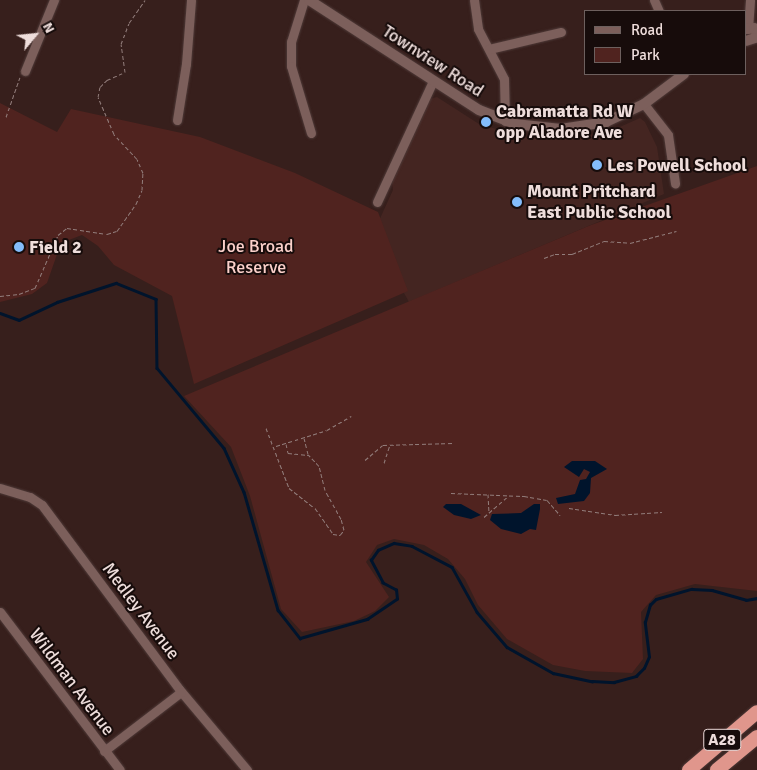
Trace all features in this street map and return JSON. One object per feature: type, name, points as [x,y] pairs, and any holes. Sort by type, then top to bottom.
[{"type":"highway","name":"A28","points":[[690,770],[757,712]]},
{"type":"highway","name":"A28","points":[[717,770],[757,737]]},
{"type":"street","points":[[25,71],[54,0]]},
{"type":"street","points":[[177,120],[186,64],[191,0]]},
{"type":"street","points":[[304,0],[291,42],[291,66],[311,133]]},
{"type":"street","name":"Townview Road","points":[[309,0],[479,110],[505,121],[548,128],[577,127],[606,122],[644,104],[683,75]]},
{"type":"street","points":[[474,0],[478,29],[504,79],[505,121]]},
{"type":"street","points":[[747,41],[755,38],[752,31],[750,0]]},
{"type":"street","points":[[489,48],[561,32]]},
{"type":"street","points":[[377,202],[433,81]]},
{"type":"street","points":[[644,104],[668,135],[674,182]]},
{"type":"street","name":"Medley Avenue","points":[[0,488],[30,497],[42,505],[181,692],[247,770]]},
{"type":"street","name":"Wildman Avenue","points":[[0,612],[120,770]]},
{"type":"street","points":[[104,750],[181,692]]},
{"type":"path","points":[[0,296],[19,294],[35,288],[58,235],[67,228],[98,234],[117,231],[136,204],[142,190],[143,173],[137,159],[114,134],[98,97],[100,87],[107,80],[125,72],[121,44],[129,23],[145,0]]},
{"type":"path","points":[[6,117],[25,71]]},
{"type":"path","points":[[544,258],[555,254],[572,254],[604,241],[630,243],[676,231]]},
{"type":"path","points":[[275,446],[338,426],[351,416]]},
{"type":"path","points":[[266,428],[275,446],[289,488],[315,508],[333,534],[340,535],[344,530],[341,518],[325,490],[319,466],[309,455],[304,438]]},
{"type":"path","points":[[286,443],[288,453],[309,455]]},
{"type":"path","points":[[365,460],[376,448],[391,444],[453,443]]},
{"type":"path","points":[[384,463],[391,444]]},
{"type":"path","points":[[451,493],[488,494],[547,500],[560,515]]},
{"type":"path","points":[[488,494],[486,505],[489,512]]},
{"type":"path","points":[[484,517],[508,496]]},
{"type":"path","points":[[569,508],[615,515],[662,512]]},
{"type":"shaded area","name":"Mount Pritchard East Public School","points":[[437,97],[479,124],[531,139],[580,137],[613,130],[640,118],[645,122],[657,147],[664,194],[409,302],[372,236],[393,190],[392,182],[430,99]]},
{"type":"green space","name":"Joe Broad Reserve","points":[[0,103],[57,132],[71,109],[200,137],[295,173],[378,212],[408,291],[194,384],[172,296],[114,265],[98,246],[82,235],[61,243],[47,283],[32,294],[0,302]]},
{"type":"green space","points":[[757,166],[757,591],[695,584],[656,595],[641,612],[643,659],[632,673],[585,671],[553,665],[507,639],[478,605],[465,579],[448,559],[424,545],[394,539],[377,545],[366,562],[389,597],[375,611],[354,621],[302,632],[281,609],[250,496],[231,447],[184,396],[591,225]]},
{"type":"water","points":[[572,461],[595,461],[607,469],[591,478],[590,493],[584,501],[558,504],[556,498],[575,494],[580,480],[586,479],[590,472],[584,469],[579,477],[564,467]]},
{"type":"water","points":[[446,504],[461,504],[481,515],[471,519],[454,515],[443,507]]},
{"type":"water","points":[[534,504],[540,504],[536,530],[530,529],[521,534],[501,529],[490,520],[492,514],[521,513]]},
{"type":"waterway","points":[[0,313],[19,320],[57,302],[116,283],[156,299],[157,368],[224,448],[244,492],[278,610],[300,638],[367,619],[397,599],[396,590],[383,583],[371,560],[378,550],[394,543],[412,546],[452,567],[477,612],[507,647],[553,673],[592,681],[614,682],[636,676],[644,668],[649,657],[645,622],[650,605],[656,599],[692,589],[712,590],[746,600],[757,598]]},
{"type":"place","name":"Cabramatta Rd W opp Aladore Ave","points":[[486,122]]},
{"type":"place","name":"Les Powell School","points":[[597,165]]},
{"type":"place","name":"Mount Pritchard East Public School","points":[[517,202]]},
{"type":"place","name":"Field 2","points":[[19,247]]}]
